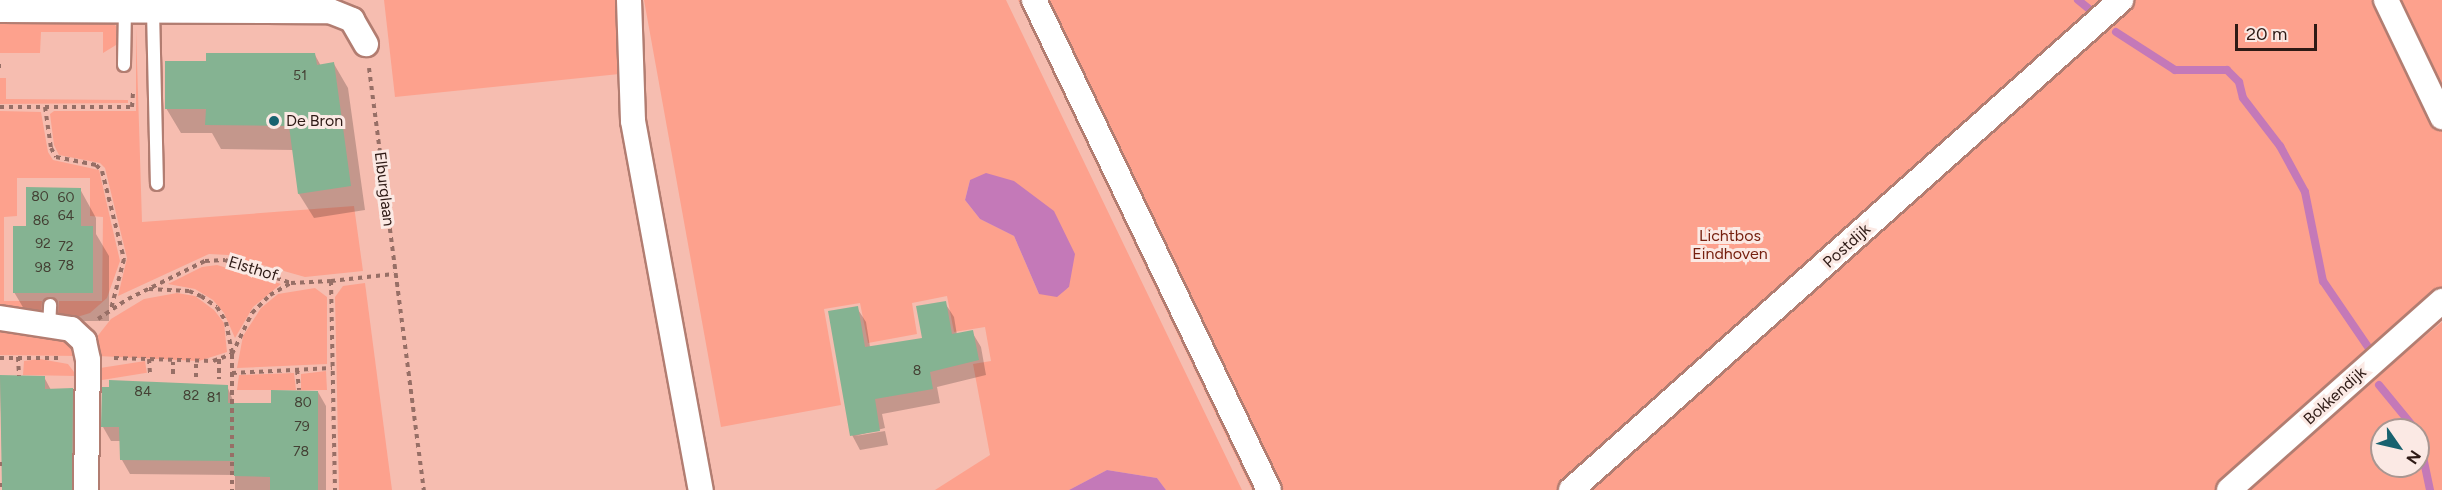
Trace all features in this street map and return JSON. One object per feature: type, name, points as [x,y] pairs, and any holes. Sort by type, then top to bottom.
[{"type":"street","points":[[628,0],[633,121],[701,490]]},
{"type":"street","points":[[1034,0],[1269,490]]},
{"type":"street","name":"Postdijk","points":[[1571,490],[2121,0]]},
{"type":"street","points":[[2386,0],[2442,117]]},
{"type":"street","points":[[0,10],[153,10],[234,5],[330,11],[352,20],[366,44]]},
{"type":"street","name":"Bokkendijk","points":[[2229,490],[2442,301]]},
{"type":"street","points":[[0,318],[50,316],[80,334],[88,360],[86,490]]},
{"type":"lane","points":[[124,65],[125,10]]},
{"type":"lane","points":[[153,10],[157,184]]},
{"type":"path","name":"Elburglaan","points":[[366,44],[394,274],[424,490]]},
{"type":"path","points":[[0,107],[132,107],[133,86]]},
{"type":"path","points":[[45,107],[51,148],[56,158],[96,165],[102,171],[124,260],[111,309]]},
{"type":"path","name":"Elsthof","points":[[80,334],[111,309],[191,266],[216,259],[291,283],[394,274]]},
{"type":"path","points":[[331,281],[335,490]]},
{"type":"path","name":"Elsthof","points":[[232,354],[252,313],[291,283]]},
{"type":"path","name":"Elsthof","points":[[149,289],[189,291],[211,302],[226,322],[232,354],[232,490]]},
{"type":"path","points":[[0,358],[149,359],[196,364],[232,354]]},
{"type":"path","points":[[18,357],[19,376]]},
{"type":"path","points":[[149,359],[150,374]]},
{"type":"path","points":[[219,359],[219,379]]},
{"type":"path","points":[[173,362],[173,374]]},
{"type":"path","points":[[196,364],[196,379]]},
{"type":"path","points":[[232,373],[332,368]]},
{"type":"path","points":[[297,370],[299,390]]},
{"type":"green space","points":[[384,0],[617,0],[629,73],[395,97]]},
{"type":"green space","points":[[644,0],[1006,0],[1242,490],[1166,490],[1157,478],[1107,470],[1069,490],[935,490],[990,455],[973,364],[991,361],[985,327],[954,332],[947,296],[912,303],[917,334],[868,343],[860,303],[824,309],[841,405],[721,427]],"holes":[[[970,180],[1069,288],[1039,294],[1014,236],[980,219],[965,200]]]},
{"type":"green space","name":"Lichtbos Eindhoven","points":[[1018,0],[2442,0],[2442,319],[2413,346],[2442,322],[2442,490],[1252,490]]},
{"type":"green space","points":[[0,19],[109,20],[116,26],[116,45],[103,53],[103,32],[41,32],[40,53],[0,53]]},
{"type":"green space","points":[[136,28],[142,222],[354,206],[363,271],[305,277],[228,255],[209,254],[118,296],[127,258],[105,168],[100,163],[59,155],[54,145],[50,114],[54,111],[136,111]]},
{"type":"green space","points":[[0,78],[6,78],[6,99],[128,100],[128,103],[0,104]]},
{"type":"green space","points":[[0,111],[41,112],[48,152],[53,160],[99,170],[120,261],[107,298],[90,313],[74,318],[58,314],[59,301],[102,301],[103,217],[90,216],[90,178],[17,178],[17,216],[4,217],[4,301],[42,301],[41,314],[0,307]]},
{"type":"green space","points":[[217,265],[281,284],[253,307],[235,338],[224,313],[213,300],[195,289],[168,284],[202,267]]},
{"type":"green space","points":[[365,283],[392,490],[339,490],[335,297],[343,286]]},
{"type":"green space","points":[[315,288],[327,297],[327,364],[237,368],[243,336],[261,308],[278,294]]},
{"type":"green space","points":[[177,293],[195,296],[214,310],[224,323],[227,352],[199,361],[98,356],[96,338],[111,319],[144,299]]},
{"type":"green space","points":[[0,326],[62,338],[73,345],[78,356],[0,355]]},
{"type":"green space","points":[[40,359],[68,364],[77,376],[23,375],[24,361]]},
{"type":"green space","points":[[145,361],[147,373],[100,380],[99,368]]},
{"type":"green space","points":[[326,371],[327,390],[301,390],[301,374]]},
{"type":"green space","points":[[294,373],[296,390],[237,390],[239,375]]},
{"type":"shaded area","points":[[986,173],[1014,181],[1054,211],[1075,254],[1069,287],[1057,297],[1039,294],[1014,236],[980,219],[965,200],[970,180]]},
{"type":"shaded area","points":[[1107,470],[1157,478],[1166,490],[1069,490]]},
{"type":"building","name":"De Bron","points":[[206,53],[315,53],[317,65],[334,62],[351,186],[298,194],[289,126],[205,125],[206,109],[165,109],[165,61],[206,61]]},
{"type":"building","points":[[26,187],[81,188],[81,226],[93,226],[93,293],[13,293],[13,226],[26,226]]},
{"type":"building","points":[[946,301],[952,334],[973,330],[979,360],[930,372],[933,389],[875,399],[880,431],[850,436],[828,311],[858,306],[865,347],[922,338],[916,306]]},
{"type":"building","points":[[0,375],[45,376],[45,389],[73,388],[72,490],[2,490]]},
{"type":"building","points":[[109,380],[228,385],[228,403],[271,403],[271,390],[318,391],[318,490],[270,490],[270,477],[234,476],[234,461],[120,460],[119,427],[101,427],[102,387],[109,387]]},
{"type":"waterway","points":[[2078,0],[2095,14]]},
{"type":"waterway","points":[[2116,32],[2175,70],[2227,70],[2239,82],[2243,98],[2280,146],[2305,192],[2323,281],[2368,347]]},
{"type":"waterway","points":[[2379,385],[2406,418]]},
{"type":"waterway","points":[[2427,478],[2430,490]]},
{"type":"place","name":"De Bron","points":[[274,121]]}]
